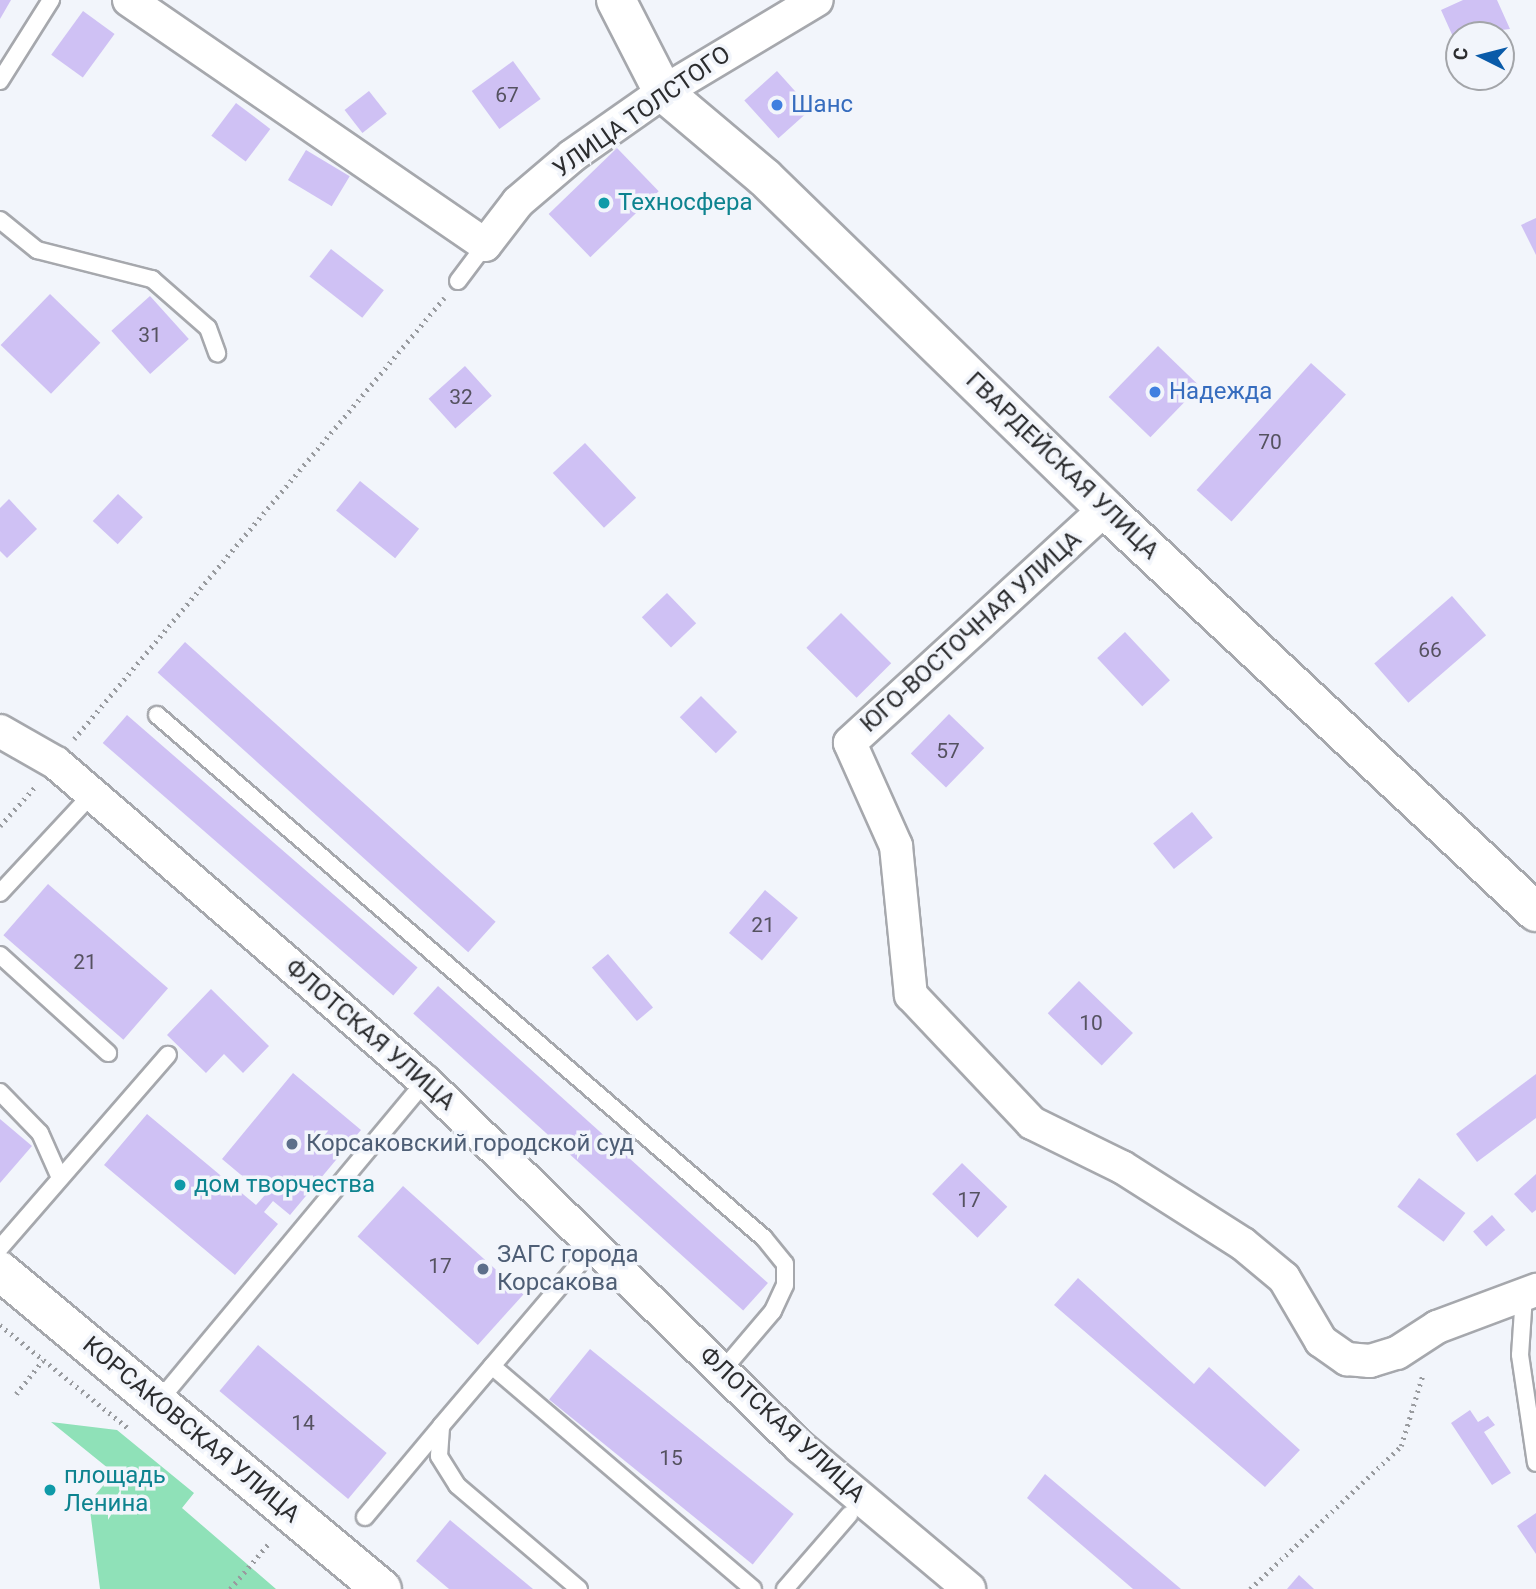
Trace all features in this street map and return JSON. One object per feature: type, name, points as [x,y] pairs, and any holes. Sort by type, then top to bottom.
[{"type":"main road","name":"ГВАРДЕЙСКАЯ УЛИЦА","points":[[616,0],[663,92],[765,178],[1105,509],[1536,912]]},
{"type":"main road","name":"КОРСАКОВСКАЯ УЛИЦА","points":[[0,1271],[382,1589]]},
{"type":"street","points":[[129,0],[428,212],[456,225],[485,246]]},
{"type":"street","name":"УЛИЦА ТОЛСТОГО","points":[[485,246],[518,202],[663,92],[817,0]]},
{"type":"street","name":"ЮГО-ВОСТОЧНАЯ УЛИЦА","points":[[1105,509],[850,743],[896,846],[911,995],[1032,1123],[1122,1167],[1243,1244],[1284,1278],[1321,1341],[1347,1359],[1370,1362],[1397,1353],[1437,1327]]},
{"type":"street","name":"ФЛОТСКАЯ УЛИЦА","points":[[0,731],[56,763],[425,1081],[800,1447],[969,1589]]},
{"type":"street","points":[[1437,1327],[1530,1293]]},
{"type":"lane","points":[[0,81],[51,0]]},
{"type":"lane","points":[[0,220],[37,250],[152,279],[208,328],[217,353]]},
{"type":"lane","points":[[458,281],[485,246]]},
{"type":"lane","points":[[157,715],[765,1238],[785,1264],[785,1285],[773,1311],[722,1371]]},
{"type":"lane","points":[[0,893],[92,794]]},
{"type":"lane","points":[[0,956],[108,1053]]},
{"type":"lane","points":[[0,1248],[168,1055]]},
{"type":"lane","points":[[157,1402],[425,1081]]},
{"type":"lane","points":[[0,1092],[40,1133],[60,1178]]},
{"type":"lane","points":[[365,1517],[594,1246]]},
{"type":"lane","points":[[1530,1293],[1520,1355],[1536,1463]]},
{"type":"lane","points":[[492,1366],[753,1589]]},
{"type":"lane","points":[[442,1426],[439,1456],[457,1485],[579,1589]]},
{"type":"lane","points":[[785,1589],[849,1515]]},
{"type":"path","points":[[71,744],[458,281]]},
{"type":"path","points":[[0,826],[37,785]]},
{"type":"path","points":[[1250,1589],[1401,1446],[1437,1327]]},
{"type":"path","points":[[16,1394],[43,1360]]},
{"type":"path","points":[[230,1589],[294,1516]]},
{"type":"green space","points":[[51,1422],[117,1430],[194,1493],[182,1508],[276,1589],[100,1589],[89,1502],[114,1473]]},
{"type":"building","points":[[0,0],[11,0],[0,19]]},
{"type":"building","points":[[1463,0],[1497,0],[1506,21],[1446,21],[1441,10]]},
{"type":"building","points":[[83,11],[115,34],[83,78],[51,55]]},
{"type":"building","points":[[513,61],[541,99],[499,129],[472,91]]},
{"type":"building","name":"Шанс","points":[[777,71],[811,109],[778,138],[744,100]]},
{"type":"building","points":[[369,91],[387,114],[362,133],[345,110]]},
{"type":"building","points":[[236,103],[270,129],[246,162],[211,136]]},
{"type":"building","name":"Техносфера","points":[[617,148],[659,191],[590,257],[549,214]]},
{"type":"building","points":[[306,150],[350,176],[332,206],[288,180]]},
{"type":"building","points":[[1536,218],[1536,255],[1521,225]]},
{"type":"building","points":[[331,249],[384,290],[362,318],[309,277]]},
{"type":"building","points":[[50,294],[100,343],[51,394],[1,345]]},
{"type":"building","points":[[150,296],[189,339],[150,374],[111,331]]},
{"type":"building","name":"Надежда","points":[[1158,346],[1200,386],[1150,437],[1109,397]]},
{"type":"building","points":[[1311,363],[1346,394],[1232,522],[1197,490]]},
{"type":"building","points":[[465,366],[492,396],[455,429],[429,399]]},
{"type":"building","points":[[585,443],[636,498],[604,528],[553,473]]},
{"type":"building","points":[[360,481],[419,529],[395,558],[336,511]]},
{"type":"building","points":[[118,494],[143,517],[118,544],[93,521]]},
{"type":"building","points":[[9,499],[37,529],[7,558],[0,551],[0,508]]},
{"type":"building","points":[[667,593],[696,623],[671,648],[642,617]]},
{"type":"building","points":[[1452,596],[1486,635],[1408,703],[1374,664]]},
{"type":"building","points":[[841,613],[891,663],[857,698],[806,648]]},
{"type":"building","points":[[1125,632],[1170,680],[1142,706],[1097,658]]},
{"type":"building","points":[[185,642],[496,922],[468,952],[158,672]]},
{"type":"building","points":[[701,696],[737,732],[716,753],[680,717]]},
{"type":"building","points":[[949,714],[984,748],[946,788],[911,754]]},
{"type":"building","points":[[127,715],[418,968],[393,996],[103,743]]},
{"type":"building","points":[[1192,812],[1213,838],[1174,869],[1153,843]]},
{"type":"building","points":[[48,884],[168,988],[123,1040],[3,935]]},
{"type":"building","points":[[765,890],[798,918],[762,961],[729,933]]},
{"type":"building","points":[[608,954],[653,1008],[637,1021],[592,967]]},
{"type":"building","points":[[1079,981],[1133,1033],[1102,1065],[1048,1013]]},
{"type":"building","points":[[438,986],[768,1283],[743,1311],[413,1013]]},
{"type":"building","points":[[211,989],[269,1046],[243,1073],[224,1054],[206,1073],[167,1035]]},
{"type":"building","points":[[293,1073],[361,1130],[290,1215],[273,1201],[264,1212],[278,1224],[235,1275],[104,1165],[147,1114],[256,1205],[265,1195],[222,1159]]},
{"type":"building","points":[[1536,1074],[1536,1118],[1477,1162],[1456,1134]]},
{"type":"building","points":[[0,1119],[32,1146],[0,1183]]},
{"type":"building","points":[[962,1163],[1007,1207],[977,1238],[932,1194]]},
{"type":"building","points":[[1536,1174],[1536,1210],[1532,1213],[1514,1194]]},
{"type":"building","points":[[1419,1178],[1465,1213],[1444,1242],[1397,1207]]},
{"type":"building","points":[[403,1186],[523,1294],[478,1345],[357,1237]]},
{"type":"building","points":[[1492,1215],[1505,1230],[1486,1246],[1473,1231]]},
{"type":"building","points":[[1078,1278],[1194,1384],[1209,1367],[1300,1450],[1265,1487],[1054,1305]]},
{"type":"building","points":[[258,1345],[387,1453],[348,1499],[219,1391]]},
{"type":"building","points":[[590,1349],[794,1514],[753,1564],[549,1400]]},
{"type":"building","points":[[1470,1410],[1478,1422],[1488,1416],[1495,1425],[1484,1432],[1511,1473],[1492,1485],[1451,1423]]},
{"type":"building","points":[[1045,1474],[1181,1589],[1133,1589],[1027,1498]]},
{"type":"building","points":[[1536,1513],[1536,1554],[1517,1526]]},
{"type":"building","points":[[450,1520],[533,1589],[449,1589],[416,1561]]},
{"type":"building","points":[[1299,1575],[1314,1589],[1287,1589]]},
{"type":"place","name":"Шанс","points":[[777,105]]},
{"type":"place","name":"Техносфера","points":[[604,203]]},
{"type":"place","name":"Надежда","points":[[1155,392]]},
{"type":"place","name":"Корсаковский городской суд","points":[[292,1144]]},
{"type":"place","name":"дом творчества","points":[[180,1185]]},
{"type":"place","name":"ЗАГС города Корсакова","points":[[483,1269]]},
{"type":"place","name":"площадь Ленина","points":[[50,1490]]}]
